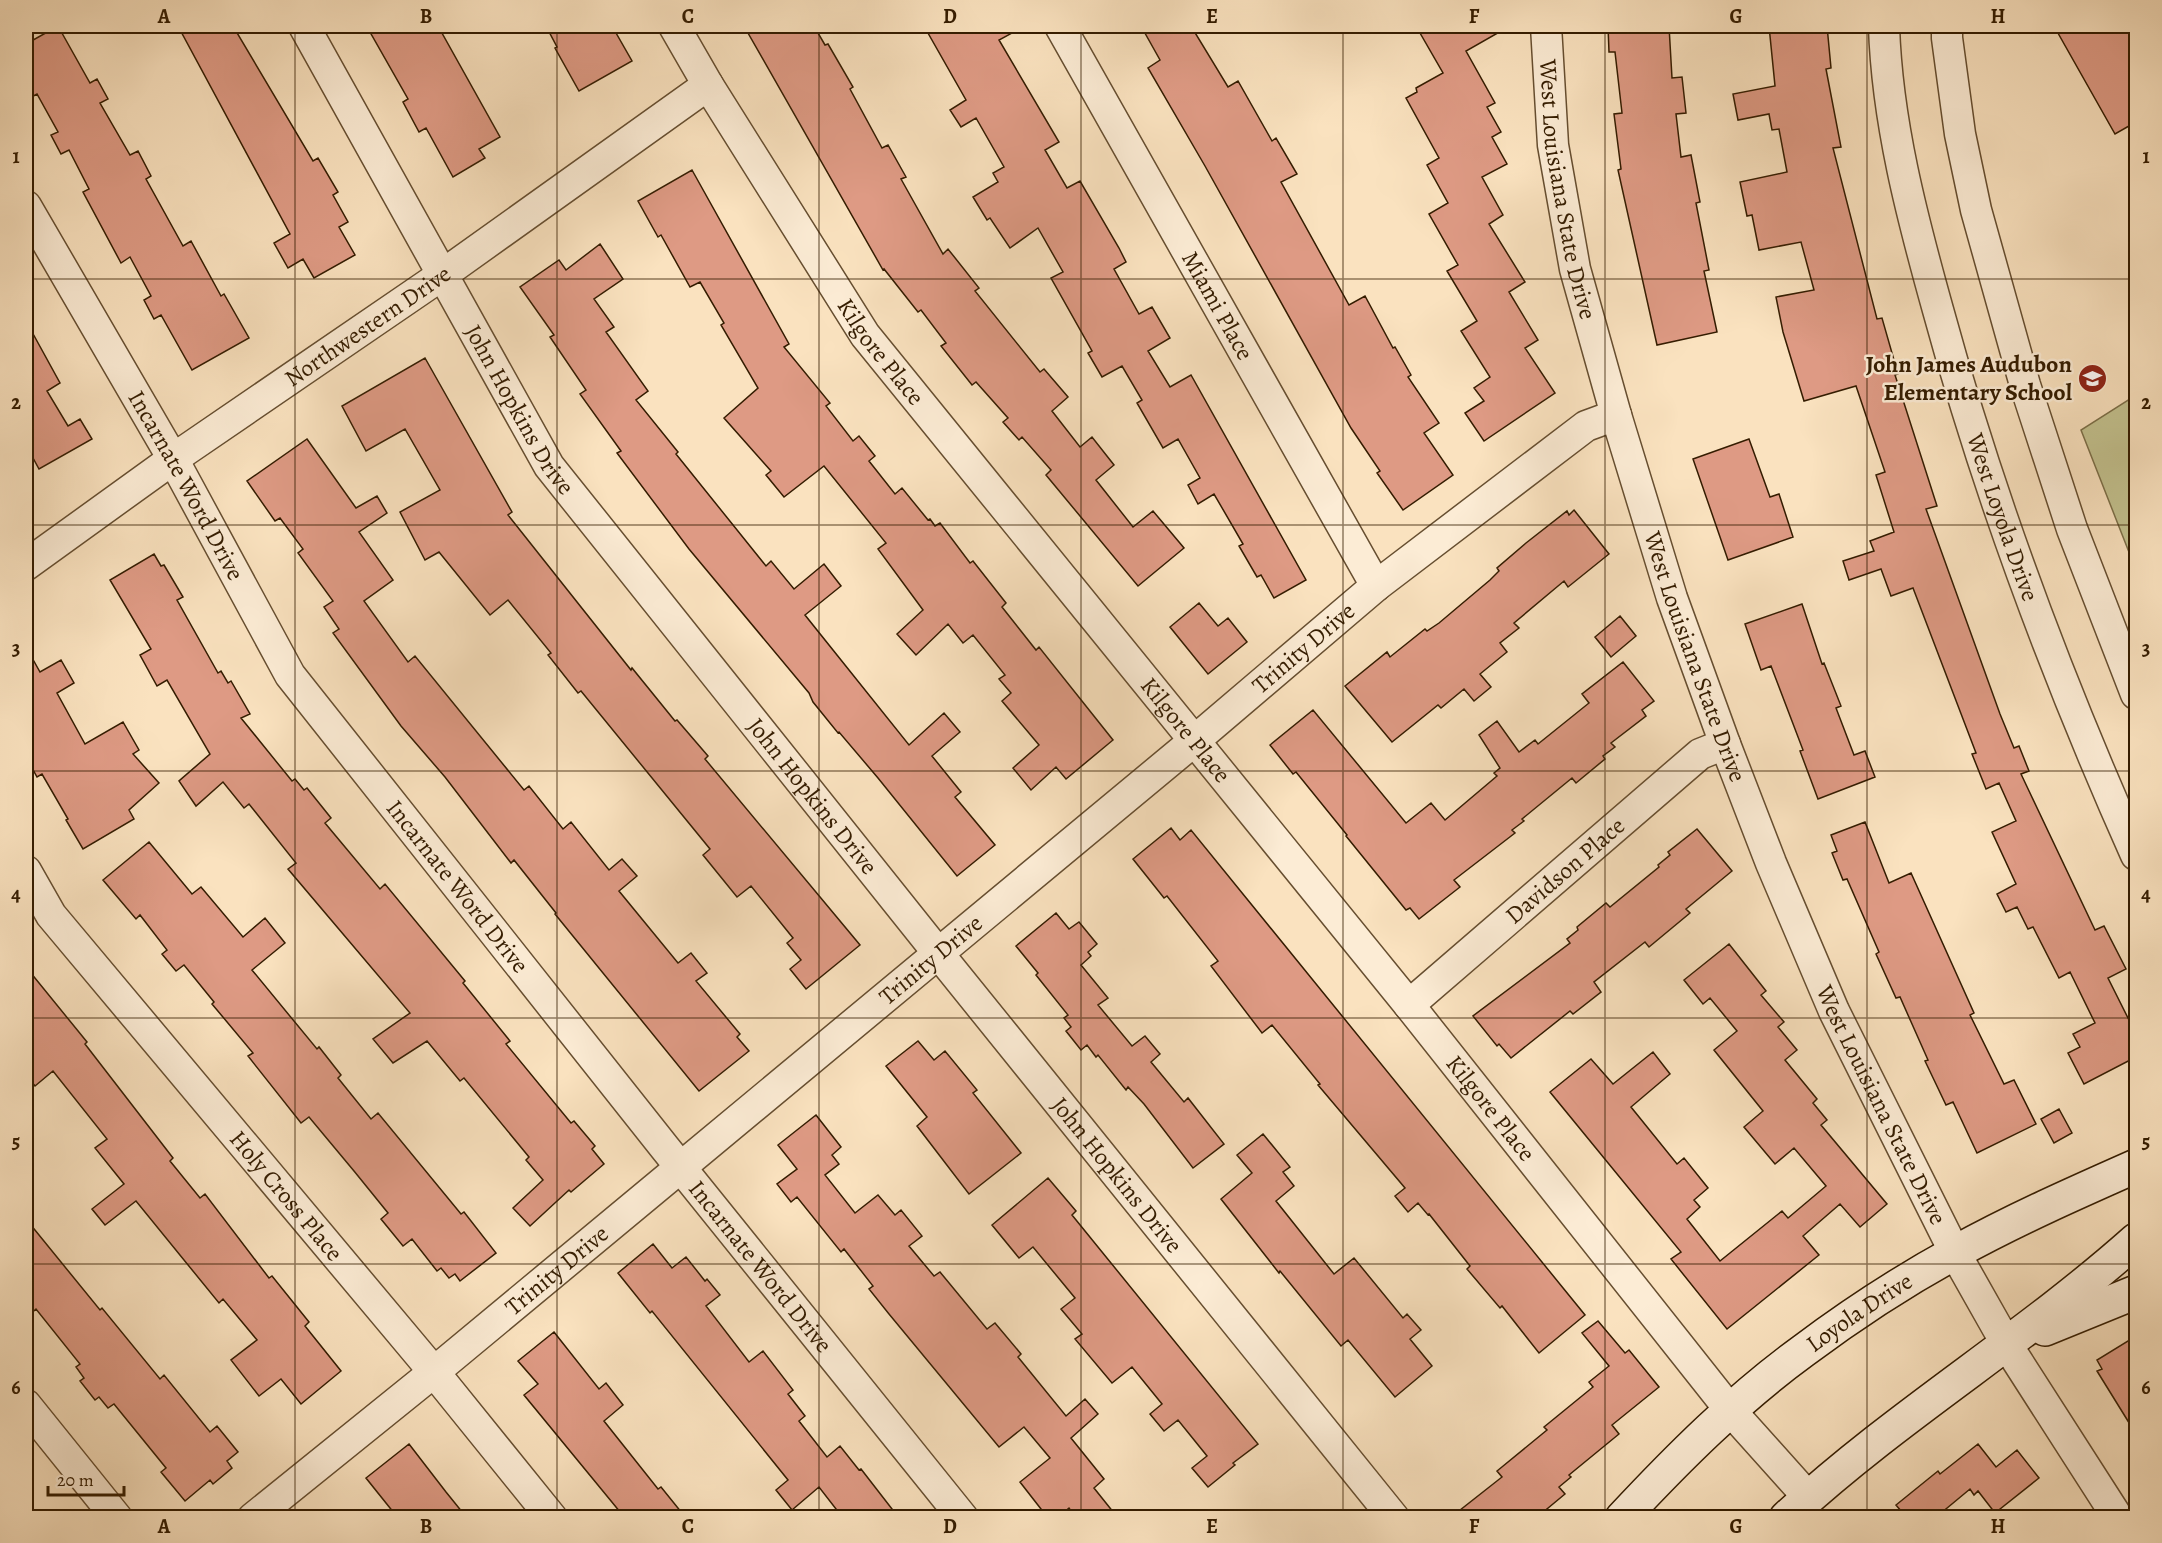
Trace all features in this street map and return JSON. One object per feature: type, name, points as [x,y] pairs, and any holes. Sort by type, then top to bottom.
[{"type":"main road","name":"Loyola Drive","points":[[1622,1518],[1660,1477],[1730,1410],[1802,1352],[1879,1299],[1955,1253],[2050,1204],[2136,1166]]},
{"type":"main road","points":[[1797,1507],[1872,1445],[2092,1279],[2136,1240]]},
{"type":"main road","points":[[2007,1345],[2136,1292]]},
{"type":"street","name":"John Hopkins Drive","points":[[304,26],[549,466],[1394,1518]]},
{"type":"street","name":"Kilgore Place","points":[[675,26],[708,85],[865,335],[1409,1005],[1730,1410],[1797,1507]]},
{"type":"street","name":"Miami Place","points":[[1060,26],[1376,586]]},
{"type":"street","name":"West Louisiana State Drive","points":[[1546,26],[1553,145],[1575,269],[1616,415],[1672,598],[1725,744],[1771,863],[1834,1011],[1955,1253],[2007,1345],[2118,1518]]},
{"type":"street","name":"West Loyola Drive","points":[[1884,26],[1885,53],[1897,146],[1914,223],[1963,402],[2012,550],[2057,671],[2136,855]]},
{"type":"street","points":[[1947,26],[1960,134],[1990,262],[2025,385],[2072,529],[2136,694]]},
{"type":"street","name":"Northwestern Drive","points":[[26,565],[174,459],[442,275],[708,85]]},
{"type":"street","name":"Incarnate Word Drive","points":[[26,206],[174,459],[290,675],[963,1518]]},
{"type":"street","name":"Trinity Drive","points":[[253,1518],[434,1372],[1194,741],[1376,586],[1586,426],[1616,415]]},
{"type":"street","name":"Davidson Place","points":[[1409,1005],[1700,754],[1725,744]]},
{"type":"street","name":"Holy Cross Place","points":[[26,871],[51,915],[434,1372],[552,1518]]},
{"type":"street","points":[[26,1405],[117,1518]]},
{"type":"shaded area","points":[[2136,395],[2136,570],[2081,430]]},
{"type":"building","points":[[58,26],[90,83],[97,79],[108,99],[100,103],[130,155],[138,151],[151,176],[146,179],[183,246],[191,241],[221,296],[224,294],[249,338],[192,370],[161,315],[154,319],[144,300],[151,296],[130,257],[121,263],[83,192],[89,189],[69,150],[61,154],[51,135],[58,132],[37,94],[26,100],[26,44]]},
{"type":"building","points":[[178,26],[233,26],[313,161],[318,158],[338,192],[333,195],[348,222],[339,227],[355,255],[314,278],[303,259],[288,268],[274,243],[290,234]]},
{"type":"building","points":[[382,26],[438,26],[500,137],[479,149],[485,158],[453,177],[426,128],[419,132],[403,102],[408,99],[370,32]]},
{"type":"building","points":[[546,26],[612,26],[632,61],[579,91],[555,48],[557,47]]},
{"type":"building","points":[[744,26],[814,26],[825,45],[828,44],[853,87],[850,89],[882,148],[888,145],[906,177],[901,179],[943,254],[948,249],[979,288],[975,291],[1040,372],[1044,369],[1068,397],[1052,411],[1080,447],[1092,437],[1114,465],[1096,480],[1133,527],[1153,511],[1184,548],[1138,586],[1046,475],[1051,470],[1022,437],[1019,440],[1003,422],[1008,418],[976,382],[972,385],[941,346],[946,343],[921,310],[918,312],[883,270]]},
{"type":"building","points":[[924,26],[1025,26],[999,40],[1059,142],[1045,150],[1067,188],[1080,181],[1119,248],[1126,262],[1114,269],[1139,314],[1152,307],[1170,338],[1148,351],[1170,387],[1191,375],[1306,580],[1274,598],[1261,575],[1257,577],[1239,546],[1243,544],[1214,494],[1198,504],[1188,485],[1200,478],[1178,439],[1163,448],[1137,403],[1142,400],[1122,366],[1102,377],[1088,353],[1092,351],[1051,278],[1063,272],[1038,228],[1010,248],[990,218],[987,220],[973,197],[998,182],[993,173],[1004,167],[976,118],[961,127],[950,110],[966,100]]},
{"type":"building","points":[[1141,26],[1191,26],[1228,87],[1238,81],[1272,141],[1276,138],[1297,174],[1281,182],[1349,305],[1365,296],[1393,348],[1395,347],[1411,375],[1408,377],[1439,423],[1424,433],[1453,475],[1403,510],[1377,473],[1380,471],[1351,428],[1148,68],[1160,60]]},
{"type":"building","points":[[1416,26],[1510,26],[1466,51],[1495,103],[1487,107],[1501,132],[1492,137],[1507,164],[1482,177],[1503,215],[1489,224],[1525,282],[1509,292],[1538,340],[1525,348],[1555,393],[1484,441],[1465,413],[1484,401],[1474,388],[1490,377],[1461,331],[1477,321],[1447,271],[1458,265],[1429,214],[1448,203],[1427,165],[1439,158],[1406,98],[1417,92],[1416,88],[1443,73]]},
{"type":"building","points":[[1608,26],[1669,26],[1672,78],[1682,77],[1686,113],[1676,114],[1681,157],[1691,155],[1700,202],[1696,203],[1709,270],[1704,271],[1717,332],[1657,345],[1618,170],[1621,169],[1614,114],[1622,113],[1615,52],[1609,52]]},
{"type":"building","points":[[1769,26],[1827,26],[1831,68],[1826,69],[1841,147],[1833,148],[1877,319],[1882,318],[1898,374],[1895,375],[1937,506],[1926,509],[2000,714],[2014,748],[2019,746],[2029,771],[2021,774],[2095,930],[2104,926],[2126,969],[2108,978],[2136,1034],[2136,1057],[2084,1084],[2068,1053],[2080,1047],[2073,1034],[2095,1023],[2070,972],[2059,978],[2033,927],[2028,929],[2017,907],[2006,912],[1997,894],[2016,884],[1992,832],[2016,821],[1999,783],[1986,789],[1972,754],[1976,753],[1913,588],[1891,596],[1881,569],[1849,580],[1843,561],[1874,551],[1870,541],[1894,532],[1876,475],[1885,472],[1856,386],[1804,401],[1783,332],[1776,297],[1814,290],[1801,242],[1759,250],[1752,215],[1747,216],[1740,182],[1787,172],[1779,129],[1772,130],[1769,114],[1738,120],[1733,94],[1775,86]]},
{"type":"building","points":[[2054,26],[2136,26],[2136,122],[2115,134]]},
{"type":"building","points":[[692,170],[789,344],[784,347],[830,403],[826,406],[853,441],[859,436],[875,456],[869,461],[895,494],[902,488],[928,520],[930,519],[935,526],[940,523],[970,563],[973,561],[1006,603],[1002,607],[1036,650],[1039,647],[1113,740],[1066,779],[1056,767],[1031,790],[1013,768],[1039,745],[1002,701],[1011,693],[999,679],[1005,675],[973,635],[963,643],[948,624],[916,655],[897,634],[923,610],[878,549],[886,543],[824,466],[784,497],[766,475],[771,471],[724,418],[758,388],[721,325],[724,323],[700,282],[690,287],[661,235],[658,237],[638,201]]},
{"type":"building","points":[[600,244],[623,279],[594,299],[614,327],[606,332],[648,391],[636,400],[678,452],[676,454],[766,566],[771,561],[794,589],[824,564],[841,586],[805,615],[909,745],[944,713],[960,732],[932,756],[961,792],[955,797],[995,845],[957,876],[689,549],[617,453],[621,451],[580,394],[586,390],[550,337],[554,335],[520,287],[559,260],[566,270]]},
{"type":"building","points":[[26,321],[60,383],[47,391],[68,426],[80,419],[92,439],[39,469],[26,445]]},
{"type":"building","points":[[425,358],[512,512],[508,515],[631,670],[632,668],[675,721],[677,720],[708,756],[705,759],[860,945],[806,989],[790,969],[801,960],[787,943],[793,938],[751,886],[737,897],[703,855],[710,849],[581,691],[578,693],[548,655],[551,653],[508,600],[490,615],[439,552],[425,560],[400,512],[440,490],[405,429],[366,451],[342,406]]},
{"type":"building","points":[[307,439],[356,508],[377,496],[387,513],[359,532],[393,580],[364,601],[408,662],[415,656],[524,790],[529,786],[563,829],[571,822],[609,870],[622,859],[637,876],[619,891],[678,963],[691,953],[707,973],[696,981],[740,1034],[737,1037],[749,1051],[699,1091],[514,860],[511,863],[445,777],[401,726],[333,633],[339,629],[324,607],[333,601],[298,553],[303,549],[280,518],[275,521],[247,481]]},
{"type":"building","points":[[1749,439],[1770,497],[1779,494],[1793,537],[1728,560],[1693,459]]},
{"type":"building","points":[[1574,510],[1609,554],[1568,587],[1564,581],[1514,623],[1519,628],[1500,643],[1507,652],[1480,674],[1491,687],[1474,701],[1464,689],[1441,708],[1438,705],[1392,742],[1345,686],[1387,652],[1390,657],[1425,629],[1427,631],[1439,623],[1490,580],[1499,571],[1497,568],[1526,543],[1567,511],[1569,515]]},
{"type":"building","points":[[154,554],[161,566],[164,565],[183,597],[177,600],[218,673],[221,671],[228,683],[231,681],[250,714],[241,718],[292,781],[295,779],[304,790],[307,788],[331,818],[325,823],[380,889],[385,884],[465,981],[463,983],[510,1041],[506,1044],[571,1123],[574,1121],[595,1146],[592,1149],[604,1164],[571,1192],[569,1190],[530,1226],[513,1208],[543,1180],[526,1160],[529,1157],[464,1078],[460,1081],[427,1041],[393,1063],[373,1039],[410,1013],[288,869],[296,863],[249,804],[244,808],[223,782],[196,806],[179,781],[210,754],[167,680],[157,686],[140,655],[151,649],[110,580]]},
{"type":"building","points":[[1199,603],[1218,626],[1228,618],[1247,642],[1208,674],[1170,627]]},
{"type":"building","points":[[1802,604],[1822,664],[1824,663],[1841,706],[1836,708],[1854,755],[1865,751],[1875,777],[1818,799],[1800,751],[1803,750],[1771,666],[1761,670],[1745,624]]},
{"type":"building","points":[[1620,616],[1636,636],[1611,657],[1595,637]]},
{"type":"building","points":[[26,647],[40,672],[61,660],[74,683],[57,693],[85,744],[123,722],[139,750],[133,754],[159,783],[129,810],[134,819],[83,849],[42,774],[37,777],[26,757]]},
{"type":"building","points":[[1623,662],[1654,701],[1642,710],[1646,716],[1611,743],[1615,747],[1603,756],[1605,759],[1576,783],[1572,778],[1522,819],[1524,821],[1512,830],[1515,833],[1454,880],[1460,887],[1419,919],[1410,908],[1406,910],[1296,772],[1293,774],[1270,745],[1313,710],[1406,823],[1431,803],[1445,820],[1497,776],[1494,773],[1500,768],[1479,735],[1497,721],[1519,752],[1535,740],[1538,744],[1589,703],[1582,694]]},
{"type":"building","points":[[1865,822],[1889,883],[1911,873],[1974,1013],[1970,1015],[2004,1084],[2014,1080],[2036,1124],[1977,1153],[1953,1102],[1946,1105],[1925,1061],[1928,1060],[1900,997],[1896,998],[1876,954],[1879,952],[1847,879],[1843,880],[1832,853],[1837,851],[1831,835]]},
{"type":"building","points":[[1171,828],[1180,840],[1191,830],[1585,1315],[1539,1353],[1502,1306],[1500,1308],[1467,1269],[1470,1266],[1429,1214],[1418,1203],[1408,1212],[1395,1196],[1405,1188],[1318,1085],[1320,1084],[1272,1025],[1262,1033],[1211,966],[1218,961],[1167,896],[1164,898],[1133,859]]},
{"type":"building","points":[[1697,829],[1732,871],[1686,909],[1690,913],[1649,947],[1645,942],[1594,982],[1601,992],[1573,1014],[1570,1011],[1511,1058],[1499,1044],[1497,1046],[1473,1016],[1570,943],[1567,939],[1578,930],[1577,927],[1606,903],[1610,907],[1659,867],[1658,865],[1670,855],[1668,852]]},
{"type":"building","points":[[149,842],[192,894],[201,887],[243,937],[265,918],[285,943],[252,970],[317,1049],[319,1047],[341,1075],[338,1078],[371,1119],[378,1113],[461,1214],[464,1212],[496,1253],[460,1281],[455,1274],[449,1278],[441,1268],[437,1271],[412,1239],[403,1246],[381,1219],[388,1213],[354,1171],[309,1117],[301,1123],[248,1056],[253,1053],[212,1004],[214,1002],[184,965],[176,971],[162,954],[167,950],[140,915],[136,919],[103,880]]},
{"type":"building","points":[[1056,913],[1069,929],[1079,922],[1097,944],[1088,952],[1091,956],[1081,965],[1108,998],[1098,1005],[1132,1046],[1145,1036],[1160,1054],[1151,1062],[1184,1102],[1188,1098],[1224,1144],[1193,1168],[1144,1104],[1128,1087],[1126,1090],[1098,1055],[1096,1057],[1087,1045],[1081,1050],[1066,1031],[1071,1027],[1064,1018],[1068,1015],[1016,946]]},
{"type":"building","points":[[1729,944],[1766,991],[1761,995],[1784,1022],[1778,1027],[1797,1050],[1785,1060],[1817,1099],[1813,1103],[1827,1120],[1821,1125],[1887,1204],[1860,1227],[1840,1204],[1803,1236],[1819,1255],[1727,1329],[1671,1259],[1681,1252],[1550,1092],[1591,1059],[1613,1084],[1653,1052],[1670,1074],[1631,1107],[1677,1164],[1684,1158],[1708,1188],[1694,1200],[1700,1207],[1687,1219],[1720,1261],[1782,1211],[1788,1218],[1826,1186],[1794,1148],[1775,1164],[1744,1127],[1763,1111],[1714,1050],[1737,1031],[1710,998],[1703,1004],[1684,980]]},
{"type":"building","points":[[26,967],[87,1042],[85,1044],[173,1158],[170,1161],[200,1198],[205,1194],[269,1278],[272,1276],[309,1322],[305,1326],[341,1371],[301,1404],[281,1379],[259,1396],[231,1360],[257,1340],[223,1299],[219,1303],[136,1201],[105,1225],[92,1209],[124,1184],[95,1148],[107,1139],[53,1071],[35,1086],[26,1075]]},
{"type":"building","points":[[918,1041],[934,1060],[945,1051],[977,1090],[973,1093],[1021,1153],[969,1194],[917,1126],[927,1117],[886,1066]]},
{"type":"building","points":[[2059,1109],[2072,1133],[2054,1143],[2041,1119]]},
{"type":"building","points":[[816,1115],[841,1147],[832,1155],[839,1164],[825,1175],[855,1213],[878,1195],[895,1215],[901,1210],[922,1236],[909,1246],[934,1276],[940,1272],[987,1329],[995,1323],[1021,1354],[1018,1357],[1066,1416],[1085,1399],[1098,1414],[1071,1438],[1104,1479],[1094,1488],[1118,1518],[1076,1518],[1069,1508],[1057,1518],[1048,1518],[1020,1482],[1050,1458],[1024,1427],[999,1447],[869,1289],[873,1286],[844,1249],[841,1252],[797,1197],[791,1202],[777,1184],[797,1169],[778,1145]]},
{"type":"building","points":[[1263,1134],[1290,1167],[1283,1172],[1294,1186],[1276,1201],[1334,1274],[1354,1258],[1403,1318],[1407,1314],[1421,1330],[1410,1339],[1432,1366],[1395,1397],[1348,1340],[1341,1346],[1280,1271],[1279,1273],[1221,1199],[1252,1173],[1237,1155]]},
{"type":"building","points":[[1048,1178],[1076,1211],[1072,1215],[1258,1444],[1233,1463],[1235,1465],[1208,1487],[1192,1468],[1207,1456],[1178,1420],[1164,1431],[1150,1414],[1162,1404],[1132,1367],[1112,1383],[1075,1339],[1082,1334],[1061,1309],[1075,1298],[1033,1247],[1019,1258],[992,1225]]},
{"type":"building","points":[[26,1219],[160,1379],[164,1375],[210,1432],[217,1426],[238,1452],[227,1461],[232,1468],[213,1484],[210,1480],[185,1501],[161,1472],[166,1468],[114,1404],[108,1408],[99,1397],[95,1400],[80,1381],[84,1378],[76,1367],[80,1364],[36,1309],[26,1318]]},
{"type":"building","points":[[653,1244],[672,1268],[686,1257],[705,1281],[707,1279],[720,1295],[706,1306],[749,1362],[763,1351],[793,1390],[788,1394],[805,1416],[799,1421],[827,1457],[840,1446],[899,1518],[843,1518],[819,1487],[792,1510],[776,1490],[788,1480],[652,1311],[650,1313],[618,1273]]},
{"type":"building","points":[[1598,1321],[1625,1353],[1629,1350],[1659,1387],[1612,1425],[1619,1434],[1569,1475],[1571,1477],[1559,1487],[1565,1494],[1536,1518],[1450,1518],[1502,1477],[1497,1471],[1547,1430],[1544,1427],[1593,1387],[1589,1382],[1609,1366],[1582,1333]]},
{"type":"building","points":[[554,1332],[599,1389],[606,1383],[623,1405],[604,1421],[658,1489],[661,1487],[686,1518],[625,1518],[524,1395],[538,1384],[518,1361]]},
{"type":"building","points":[[2136,1336],[2136,1434],[2097,1371],[2102,1369],[2097,1360]]},
{"type":"building","points":[[409,1444],[467,1518],[398,1518],[366,1478]]},
{"type":"building","points":[[1978,1444],[1996,1467],[2017,1450],[2039,1478],[1995,1513],[1978,1491],[1974,1495],[1970,1489],[1935,1518],[1907,1518],[1896,1505],[1938,1471],[1940,1474]]},
{"type":"place","name":"John James Audubon Elementary School","points":[[2093,378]]}]
